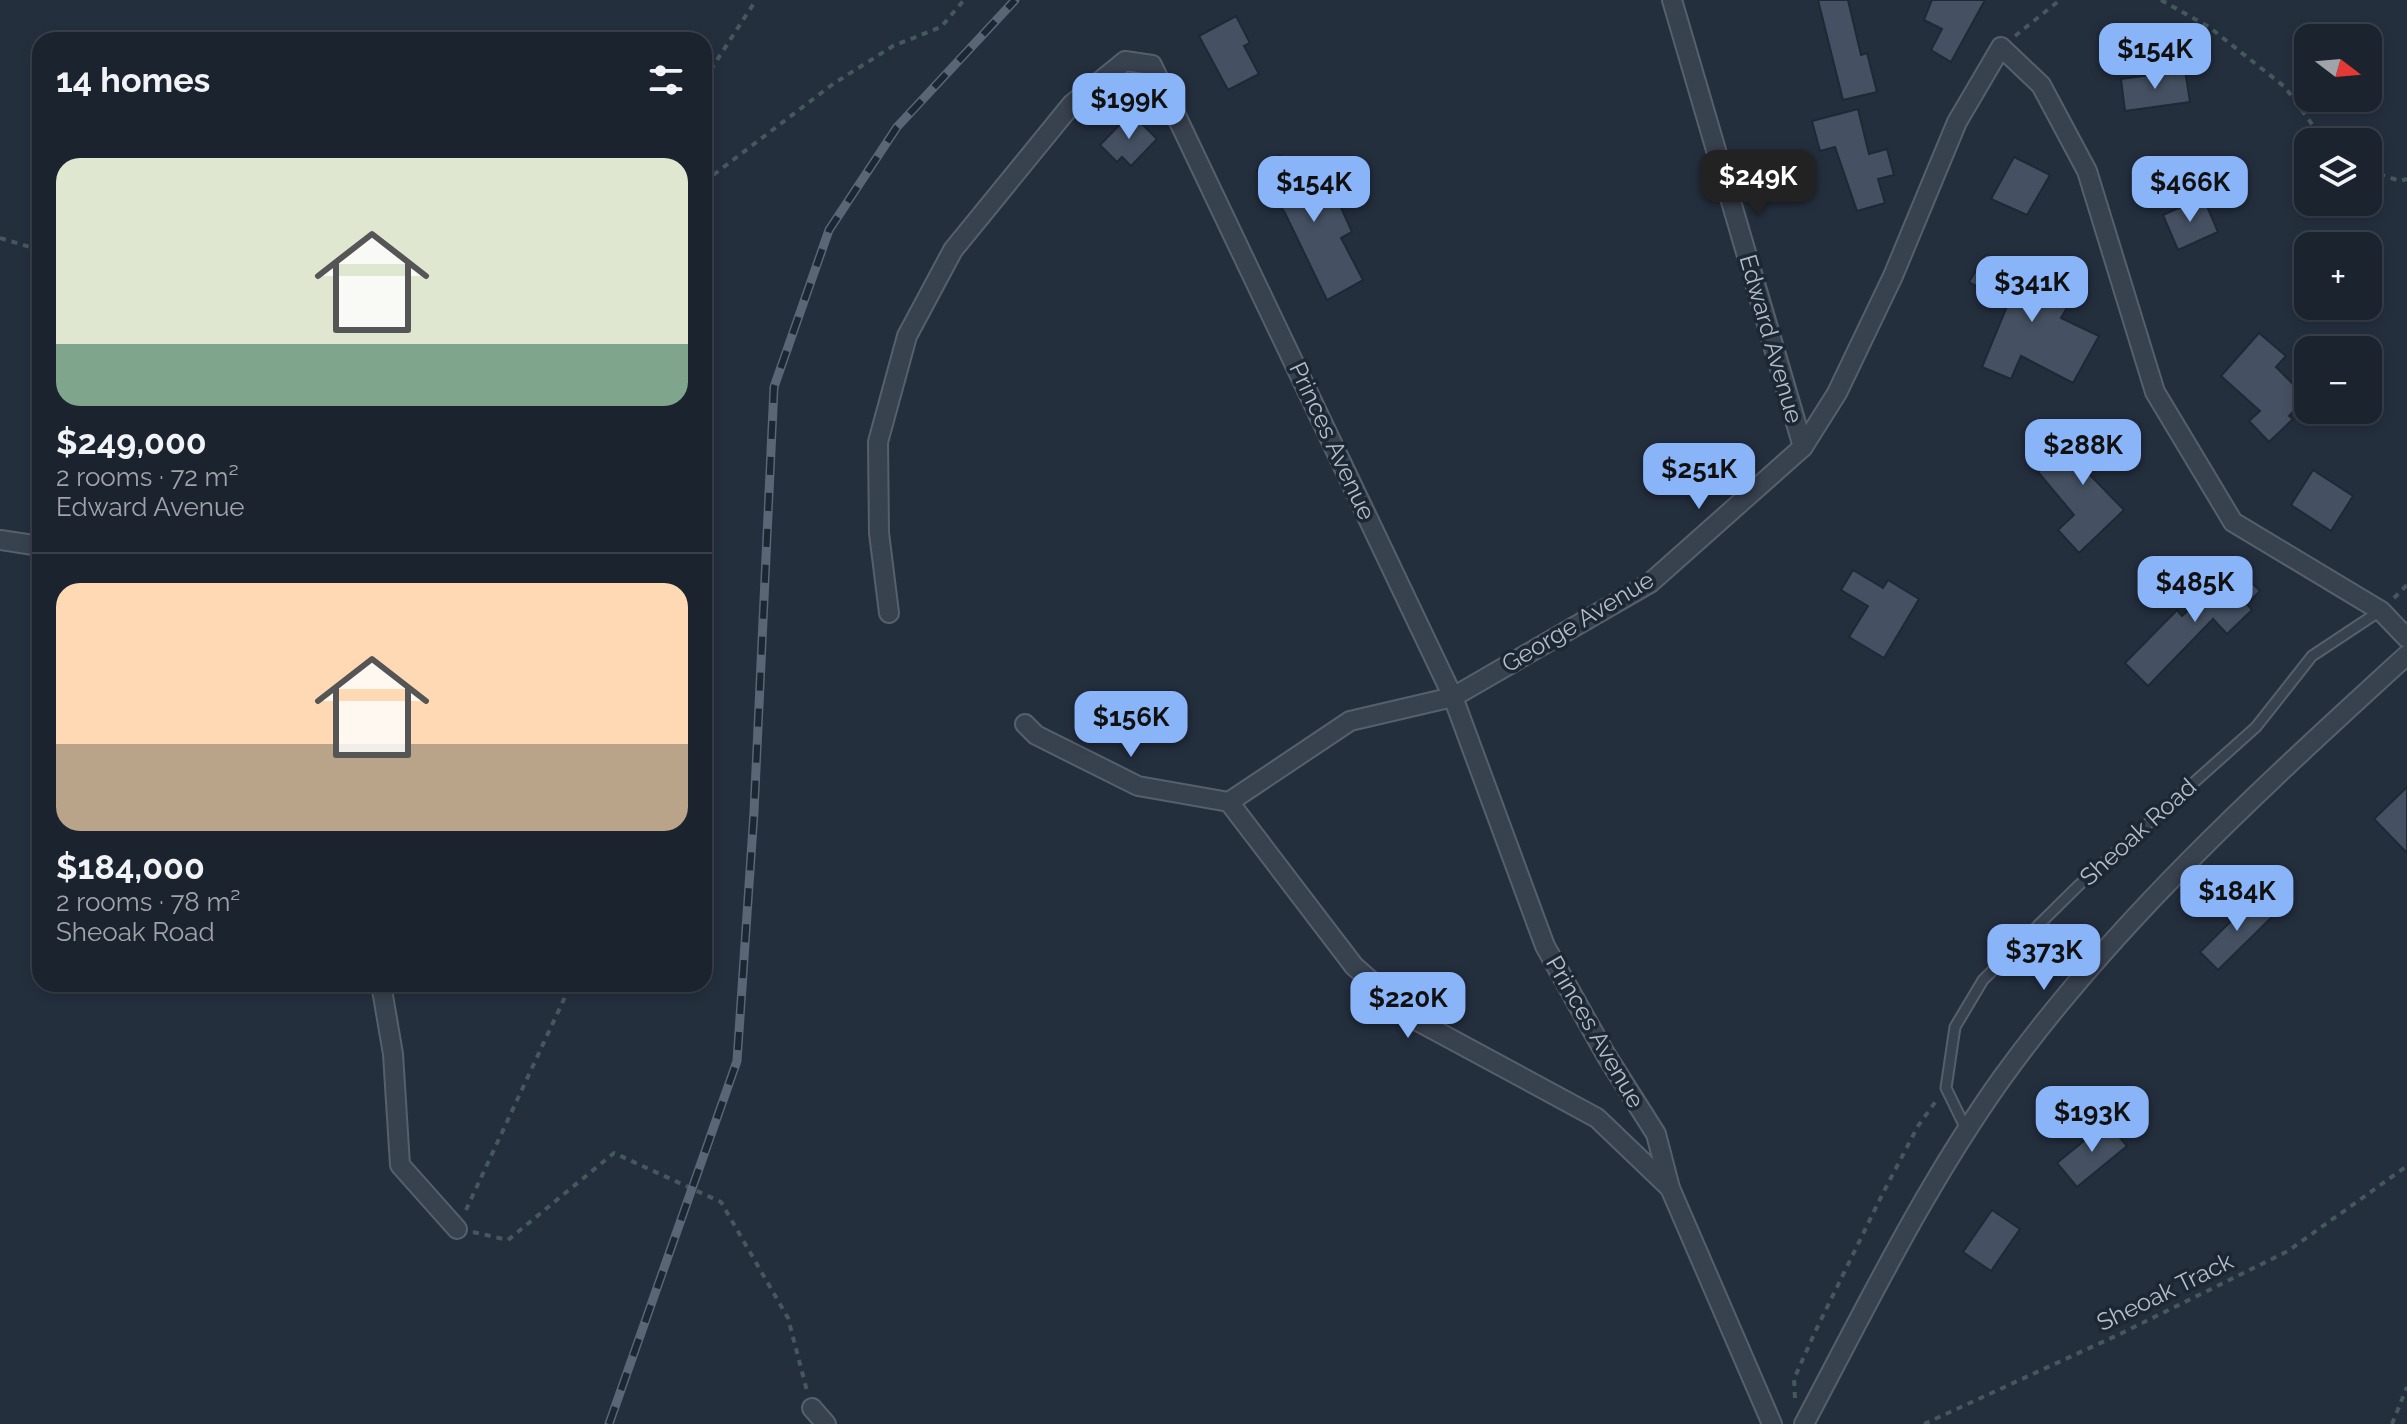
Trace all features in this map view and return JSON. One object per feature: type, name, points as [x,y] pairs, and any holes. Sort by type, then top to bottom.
[{"type":"street","name":"Edward Avenue","points":[[1672,0],[1803,447]]},
{"type":"street","name":"George Avenue","points":[[1229,802],[1350,721],[1453,697],[1650,583],[1803,447],[1837,393],[1893,276],[1957,122],[2001,47]]},
{"type":"street","points":[[2001,47],[2041,85],[2087,171],[2155,392],[2233,522],[2381,611],[2407,638]]},
{"type":"street","name":"Princes Avenue","points":[[889,613],[879,533],[878,442],[907,336],[953,250],[1072,104],[1125,61],[1152,65],[1453,697],[1545,946],[1606,1055],[1656,1134],[1670,1188],[1772,1424]]},
{"type":"street","points":[[0,540],[32,545]]},
{"type":"street","points":[[1800,1416],[1967,1131],[2035,1034],[2162,890],[2319,736],[2407,655]]},
{"type":"street","points":[[1025,724],[1036,735],[1138,786],[1229,802],[1354,966],[1414,1019],[1597,1118],[1670,1188]]},
{"type":"street","points":[[382,992],[393,1054],[400,1165],[457,1229]]},
{"type":"street","points":[[812,1408],[826,1424]]},
{"type":"lane","name":"Sheoak Road","points":[[1946,1088],[1955,1027],[1983,980],[2078,886],[2256,727],[2312,656],[2381,611]]},
{"type":"lane","points":[[1946,1088],[1967,1131]]},
{"type":"path","points":[[712,68],[756,0]]},
{"type":"path","points":[[712,176],[833,84],[893,46],[941,27],[964,0]]},
{"type":"path","points":[[2001,47],[2060,0]]},
{"type":"path","points":[[2161,0],[2209,27],[2285,87],[2315,128]]},
{"type":"path","points":[[2382,175],[2400,181],[2407,179]]},
{"type":"path","points":[[0,238],[32,248]]},
{"type":"path","points":[[567,992],[457,1229],[508,1240],[614,1153],[721,1202],[788,1318],[812,1408]]},
{"type":"path","points":[[1800,1416],[1794,1379],[1918,1126],[1946,1088]]},
{"type":"path","name":"Sheoak Track","points":[[1924,1424],[2120,1334],[2288,1251],[2407,1166]]},
{"type":"path","points":[[2392,1424],[2407,1387]]},
{"type":"building","points":[[1818,0],[1848,0],[1861,55],[1867,53],[1877,92],[1843,100]]},
{"type":"building","points":[[1932,0],[1985,0],[1951,62],[1931,50],[1942,29],[1924,20]]},
{"type":"building","points":[[1236,16],[1250,43],[1244,46],[1259,74],[1228,90],[1199,36]]},
{"type":"building","points":[[2185,70],[2190,102],[2125,111],[2121,79]]},
{"type":"building","points":[[1858,109],[1869,154],[1887,149],[1894,175],[1878,179],[1885,203],[1857,211],[1835,147],[1820,151],[1812,121]]},
{"type":"building","points":[[1131,113],[1157,139],[1131,166],[1122,157],[1117,162],[1100,145]]},
{"type":"building","points":[[1280,155],[1289,170],[1303,161],[1327,198],[1335,194],[1352,232],[1341,238],[1363,280],[1327,300],[1285,213],[1257,170]]},
{"type":"building","points":[[2014,157],[2050,175],[2027,215],[1991,199]]},
{"type":"building","points":[[2203,197],[2218,232],[2178,250],[2163,215]]},
{"type":"building","points":[[1986,254],[2072,299],[2061,318],[2099,336],[2073,383],[2021,356],[2011,379],[1982,367],[2008,304],[1969,282]]},
{"type":"building","points":[[2259,333],[2286,356],[2276,367],[2294,385],[2294,411],[2289,416],[2293,419],[2269,442],[2249,421],[2260,411],[2221,376]]},
{"type":"building","points":[[2096,422],[2118,448],[2089,474],[2124,510],[2079,553],[2058,530],[2074,515],[2038,472]]},
{"type":"building","points":[[2313,470],[2353,496],[2331,531],[2291,505]]},
{"type":"building","points":[[2235,565],[2260,591],[2247,604],[2252,610],[2227,634],[2213,619],[2148,686],[2125,663],[2177,610],[2182,616]]},
{"type":"building","points":[[1853,570],[1883,588],[1888,580],[1919,599],[1884,658],[1849,637],[1868,606],[1841,590]]},
{"type":"building","points":[[2407,787],[2407,853],[2374,819]]},
{"type":"building","points":[[2256,896],[2275,914],[2218,970],[2200,952]]},
{"type":"building","points":[[2107,1122],[2127,1146],[2077,1187],[2057,1163]]},
{"type":"building","points":[[1992,1210],[2020,1229],[1991,1271],[1963,1252]]},
{"type":"railway","points":[[609,1424],[737,1061],[754,812],[774,387],[829,230],[897,127],[1015,0]]}]
